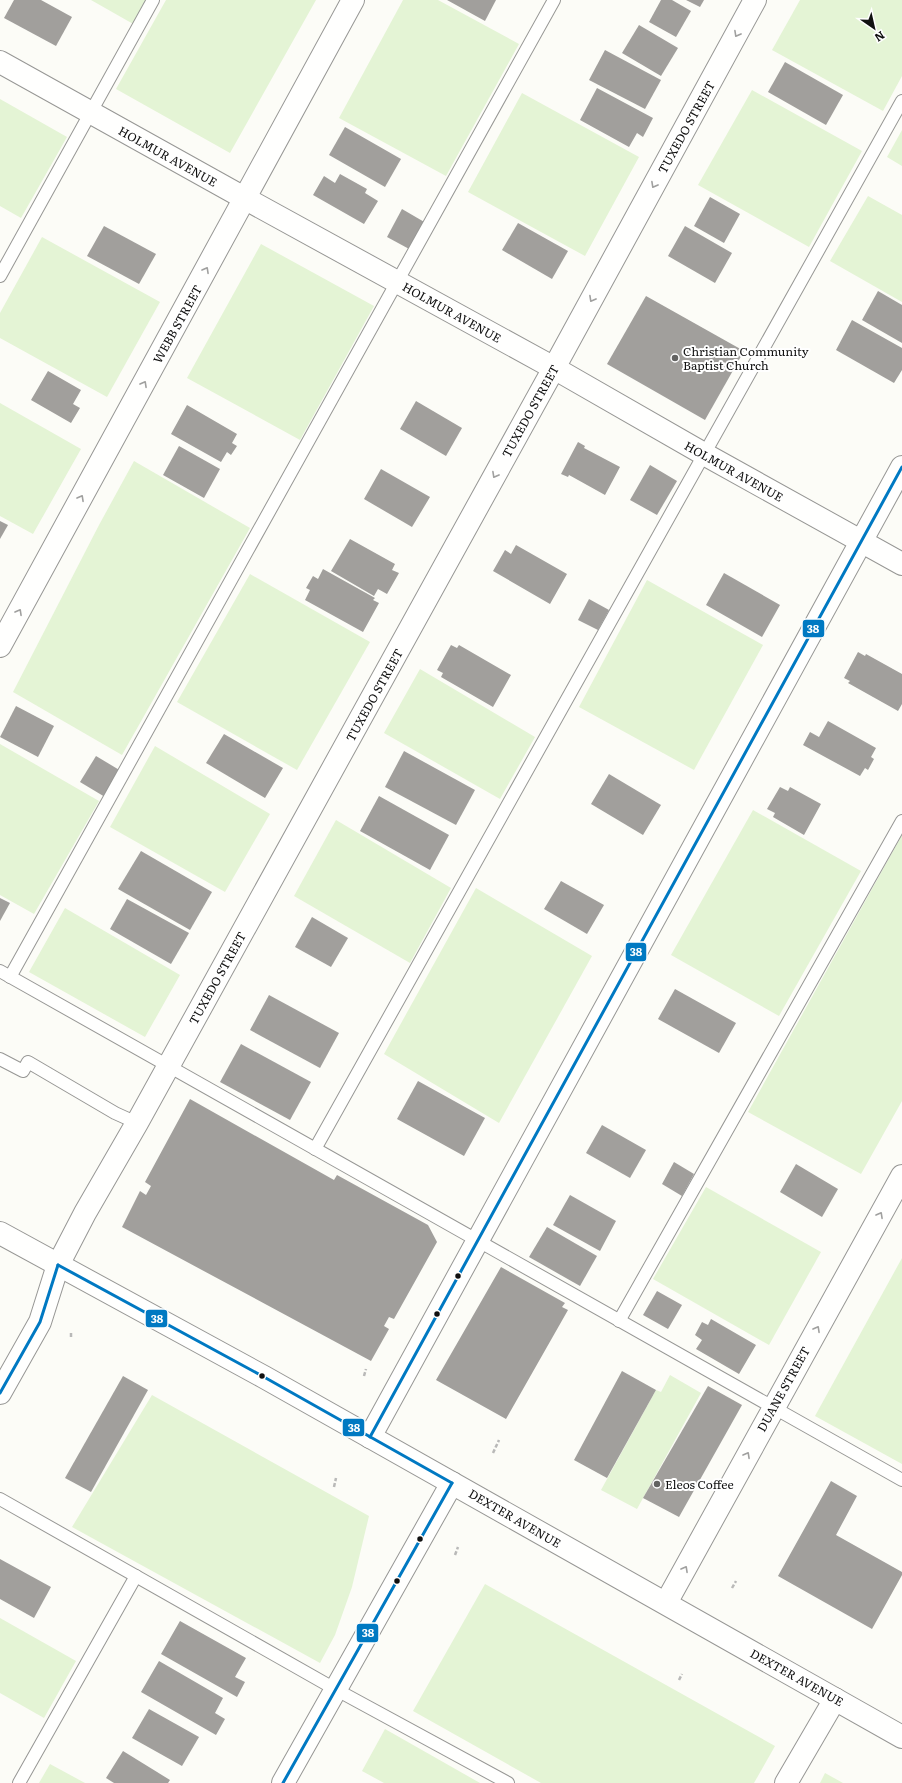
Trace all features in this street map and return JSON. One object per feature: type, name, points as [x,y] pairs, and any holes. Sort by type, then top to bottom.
[{"type":"street","name":"WEBB STREET","points":[[0,646],[246,199],[353,0]]},
{"type":"street","name":"TUXEDO STREET","points":[[0,1393],[40,1322],[58,1265],[90,1203],[137,1123],[554,368],[755,0]]},
{"type":"street","name":"HOLMUR AVENUE","points":[[0,62],[554,368],[704,454],[902,564]]},
{"type":"street","points":[[370,1436],[902,466]]},
{"type":"street","name":"DUANE STREET","points":[[666,1603],[902,1176]]},
{"type":"street","name":"DEXTER AVENUE","points":[[0,1233],[370,1436],[902,1737]]},
{"type":"street","points":[[283,1783],[452,1483]]},
{"type":"street","points":[[786,1783],[835,1699]]},
{"type":"lane","points":[[0,276],[153,0]]},
{"type":"lane","points":[[554,0],[5,974],[902,1480]]},
{"type":"lane","points":[[315,1149],[902,101]]},
{"type":"lane","points":[[619,1321],[902,820]]},
{"type":"lane","points":[[0,1059],[23,1071],[28,1062],[111,1110],[137,1123]]},
{"type":"lane","points":[[0,1499],[335,1689],[508,1783]]},
{"type":"lane","points":[[19,1783],[136,1576]]},
{"type":"path","points":[[70,1337],[71,1332]]},
{"type":"path","points":[[364,1376],[366,1369]]},
{"type":"path","points":[[493,1453],[499,1440]]},
{"type":"path","points":[[334,1486],[336,1478]]},
{"type":"path","points":[[455,1554],[458,1547]]},
{"type":"path","points":[[732,1588],[736,1581]]},
{"type":"path","points":[[679,1680],[682,1674]]},
{"type":"green space","points":[[91,0],[149,0],[135,25]]},
{"type":"green space","points":[[166,0],[316,0],[230,153],[116,89]]},
{"type":"green space","points":[[403,0],[438,0],[519,44],[446,176],[339,118]]},
{"type":"green space","points":[[800,0],[902,0],[902,76],[883,111],[772,50]]},
{"type":"green space","points":[[752,90],[862,151],[809,247],[698,185]]},
{"type":"green space","points":[[522,93],[639,157],[585,256],[468,192]]},
{"type":"green space","points":[[0,99],[67,137],[21,218],[0,206]]},
{"type":"green space","points":[[902,130],[902,166],[887,157]]},
{"type":"green space","points":[[868,196],[902,215],[902,302],[830,261]]},
{"type":"green space","points":[[42,237],[160,302],[107,397],[0,338],[0,313]]},
{"type":"green space","points":[[261,244],[374,306],[300,440],[187,378]]},
{"type":"green space","points":[[0,403],[81,449],[33,534],[0,516]]},
{"type":"green space","points":[[134,461],[250,528],[122,755],[13,692],[99,525]]},
{"type":"green space","points":[[250,574],[370,642],[297,770],[177,702]]},
{"type":"green space","points":[[647,580],[763,645],[694,770],[579,707]]},
{"type":"green space","points":[[420,669],[535,737],[500,799],[384,733]]},
{"type":"green space","points":[[0,744],[99,801],[34,914],[0,895]]},
{"type":"green space","points":[[155,746],[270,814],[225,892],[110,827]]},
{"type":"green space","points":[[753,810],[861,871],[779,1016],[671,955]]},
{"type":"green space","points":[[336,820],[451,888],[410,963],[294,896]]},
{"type":"green space","points":[[902,835],[902,1101],[861,1174],[748,1112]]},
{"type":"green space","points":[[476,888],[592,956],[499,1123],[384,1054]]},
{"type":"green space","points":[[65,908],[180,975],[145,1037],[29,972]]},
{"type":"green space","points":[[706,1187],[821,1252],[769,1345],[653,1279]]},
{"type":"green space","points":[[902,1258],[902,1464],[815,1416]]},
{"type":"green space","points":[[670,1375],[701,1393],[637,1509],[601,1490],[656,1390],[661,1392]]},
{"type":"green space","points":[[152,1395],[369,1516],[352,1587],[335,1635],[320,1663],[72,1527]]},
{"type":"green space","points":[[485,1584],[775,1746],[754,1783],[541,1783],[413,1711]]},
{"type":"green space","points":[[0,1618],[76,1661],[44,1718],[0,1693]]},
{"type":"green space","points":[[385,1729],[480,1783],[384,1783],[362,1771]]},
{"type":"green space","points":[[50,1764],[85,1783],[39,1783]]},
{"type":"green space","points":[[825,1773],[843,1783],[820,1783]]},
{"type":"building","points":[[14,0],[41,0],[72,17],[56,46],[4,18]]},
{"type":"building","points":[[447,0],[496,0],[485,21]]},
{"type":"building","points":[[661,0],[672,0],[691,11],[676,37],[649,22]]},
{"type":"building","points":[[686,0],[704,0],[700,7]]},
{"type":"building","points":[[639,25],[678,48],[661,76],[622,53]]},
{"type":"building","points":[[605,50],[661,80],[645,109],[589,80]]},
{"type":"building","points":[[785,62],[843,95],[826,125],[768,92]]},
{"type":"building","points":[[597,88],[653,118],[643,137],[637,133],[629,147],[580,120]]},
{"type":"building","points":[[345,127],[401,159],[385,187],[329,155]]},
{"type":"building","points":[[340,174],[367,189],[365,193],[378,201],[364,224],[313,195],[324,176],[335,183]]},
{"type":"building","points":[[710,197],[740,214],[724,243],[694,226]]},
{"type":"building","points":[[402,209],[426,223],[411,250],[387,237]]},
{"type":"building","points":[[518,223],[568,251],[552,279],[502,250]]},
{"type":"building","points":[[104,226],[156,254],[139,284],[87,256]]},
{"type":"building","points":[[685,226],[732,253],[715,283],[668,256]]},
{"type":"building","points":[[878,291],[902,305],[902,343],[862,320]]},
{"type":"building","name":"Christian Community Baptist Church","points":[[646,296],[744,351],[705,420],[607,364]]},
{"type":"building","points":[[852,320],[902,348],[902,370],[894,383],[836,350]]},
{"type":"building","points":[[48,371],[81,390],[73,404],[80,408],[71,423],[31,400]]},
{"type":"building","points":[[416,401],[462,428],[446,456],[400,429]]},
{"type":"building","points":[[187,405],[237,434],[232,443],[237,446],[231,455],[227,452],[221,462],[171,434]]},
{"type":"building","points":[[578,442],[585,446],[584,448],[620,467],[605,495],[569,475],[568,477],[561,474]]},
{"type":"building","points":[[179,446],[220,469],[204,498],[163,475]]},
{"type":"building","points":[[650,465],[677,481],[657,515],[630,500]]},
{"type":"building","points":[[381,469],[430,497],[412,527],[364,499]]},
{"type":"building","points":[[0,521],[8,525],[0,539]]},
{"type":"building","points":[[350,539],[395,564],[392,570],[399,573],[387,594],[378,589],[374,596],[331,571]]},
{"type":"building","points":[[516,545],[567,574],[550,604],[493,571],[505,550],[511,554]]},
{"type":"building","points":[[323,569],[375,598],[373,600],[379,603],[363,632],[305,600],[310,590],[306,588],[313,576],[318,579]]},
{"type":"building","points":[[724,573],[780,605],[762,637],[706,605]]},
{"type":"building","points":[[589,599],[609,610],[598,630],[578,620]]},
{"type":"building","points":[[451,645],[457,648],[459,645],[511,675],[493,707],[441,677],[443,673],[437,670]]},
{"type":"building","points":[[858,652],[865,656],[866,654],[902,674],[902,704],[898,711],[848,683],[850,681],[844,678]]},
{"type":"building","points":[[16,706],[54,726],[38,757],[0,737]]},
{"type":"building","points":[[828,721],[876,748],[871,757],[874,759],[868,770],[865,768],[860,776],[803,745],[810,732],[819,737]]},
{"type":"building","points":[[224,734],[283,768],[265,798],[206,763]]},
{"type":"building","points":[[404,751],[475,790],[456,825],[385,787]]},
{"type":"building","points":[[96,756],[121,771],[105,797],[80,782]]},
{"type":"building","points":[[609,774],[661,805],[643,835],[591,804]]},
{"type":"building","points":[[780,787],[788,791],[790,787],[821,804],[804,835],[773,817],[775,813],[767,809]]},
{"type":"building","points":[[379,796],[449,835],[430,870],[360,831]]},
{"type":"building","points":[[141,851],[212,892],[190,930],[118,889]]},
{"type":"building","points":[[561,881],[604,905],[587,934],[544,909]]},
{"type":"building","points":[[0,898],[10,903],[0,921]]},
{"type":"building","points":[[127,899],[189,933],[171,964],[110,929]]},
{"type":"building","points":[[312,917],[348,938],[331,967],[295,947]]},
{"type":"building","points":[[675,989],[736,1023],[719,1053],[658,1019]]},
{"type":"building","points":[[269,995],[339,1033],[320,1068],[250,1030]]},
{"type":"building","points":[[241,1044],[311,1082],[290,1120],[220,1082]]},
{"type":"building","points":[[418,1081],[485,1118],[464,1156],[397,1119]]},
{"type":"building","points":[[190,1099],[334,1180],[337,1175],[428,1225],[437,1242],[394,1319],[389,1317],[384,1326],[389,1329],[371,1361],[122,1227],[140,1191],[146,1195],[151,1186],[145,1182]]},
{"type":"building","points":[[602,1125],[646,1150],[630,1178],[586,1153]]},
{"type":"building","points":[[674,1162],[694,1174],[682,1196],[662,1184]]},
{"type":"building","points":[[796,1164],[838,1189],[822,1217],[780,1192]]},
{"type":"building","points":[[570,1195],[616,1221],[600,1251],[553,1225]]},
{"type":"building","points":[[547,1227],[597,1256],[580,1286],[529,1257]]},
{"type":"building","points":[[501,1267],[565,1303],[562,1307],[568,1310],[506,1419],[436,1380]]},
{"type":"building","points":[[657,1291],[682,1305],[668,1329],[643,1315]]},
{"type":"building","points":[[711,1319],[756,1345],[739,1374],[696,1349],[702,1340],[695,1335],[702,1322],[708,1325]]},
{"type":"building","points":[[622,1371],[656,1390],[607,1478],[574,1460]]},
{"type":"building","points":[[123,1376],[148,1390],[91,1492],[65,1478]]},
{"type":"building","points":[[708,1386],[742,1405],[679,1517],[643,1498]]},
{"type":"building","points":[[831,1481],[857,1496],[836,1535],[902,1572],[902,1575],[872,1629],[778,1576]]},
{"type":"building","points":[[0,1559],[51,1587],[34,1618],[0,1599]]},
{"type":"building","points":[[180,1621],[246,1658],[235,1677],[245,1682],[237,1697],[161,1654]]},
{"type":"building","points":[[159,1661],[223,1698],[215,1713],[225,1719],[216,1735],[141,1692]]},
{"type":"building","points":[[149,1709],[199,1737],[182,1766],[132,1738]]},
{"type":"building","points":[[123,1751],[170,1780],[168,1783],[114,1783],[106,1778]]},
{"type":"transit line","name":"38","points":[[370,1437],[902,467]]},
{"type":"transit line","name":"38","points":[[58,1265],[264,1377],[452,1483]]},
{"type":"transit line","name":"38","points":[[0,1393],[40,1322],[58,1265]]},
{"type":"transit line","name":"38","points":[[283,1783],[452,1483]]},
{"type":"place","name":"Christian Community Baptist Church","points":[[675,358]]},
{"type":"place","name":"Eleos Coffee","points":[[657,1484]]}]
